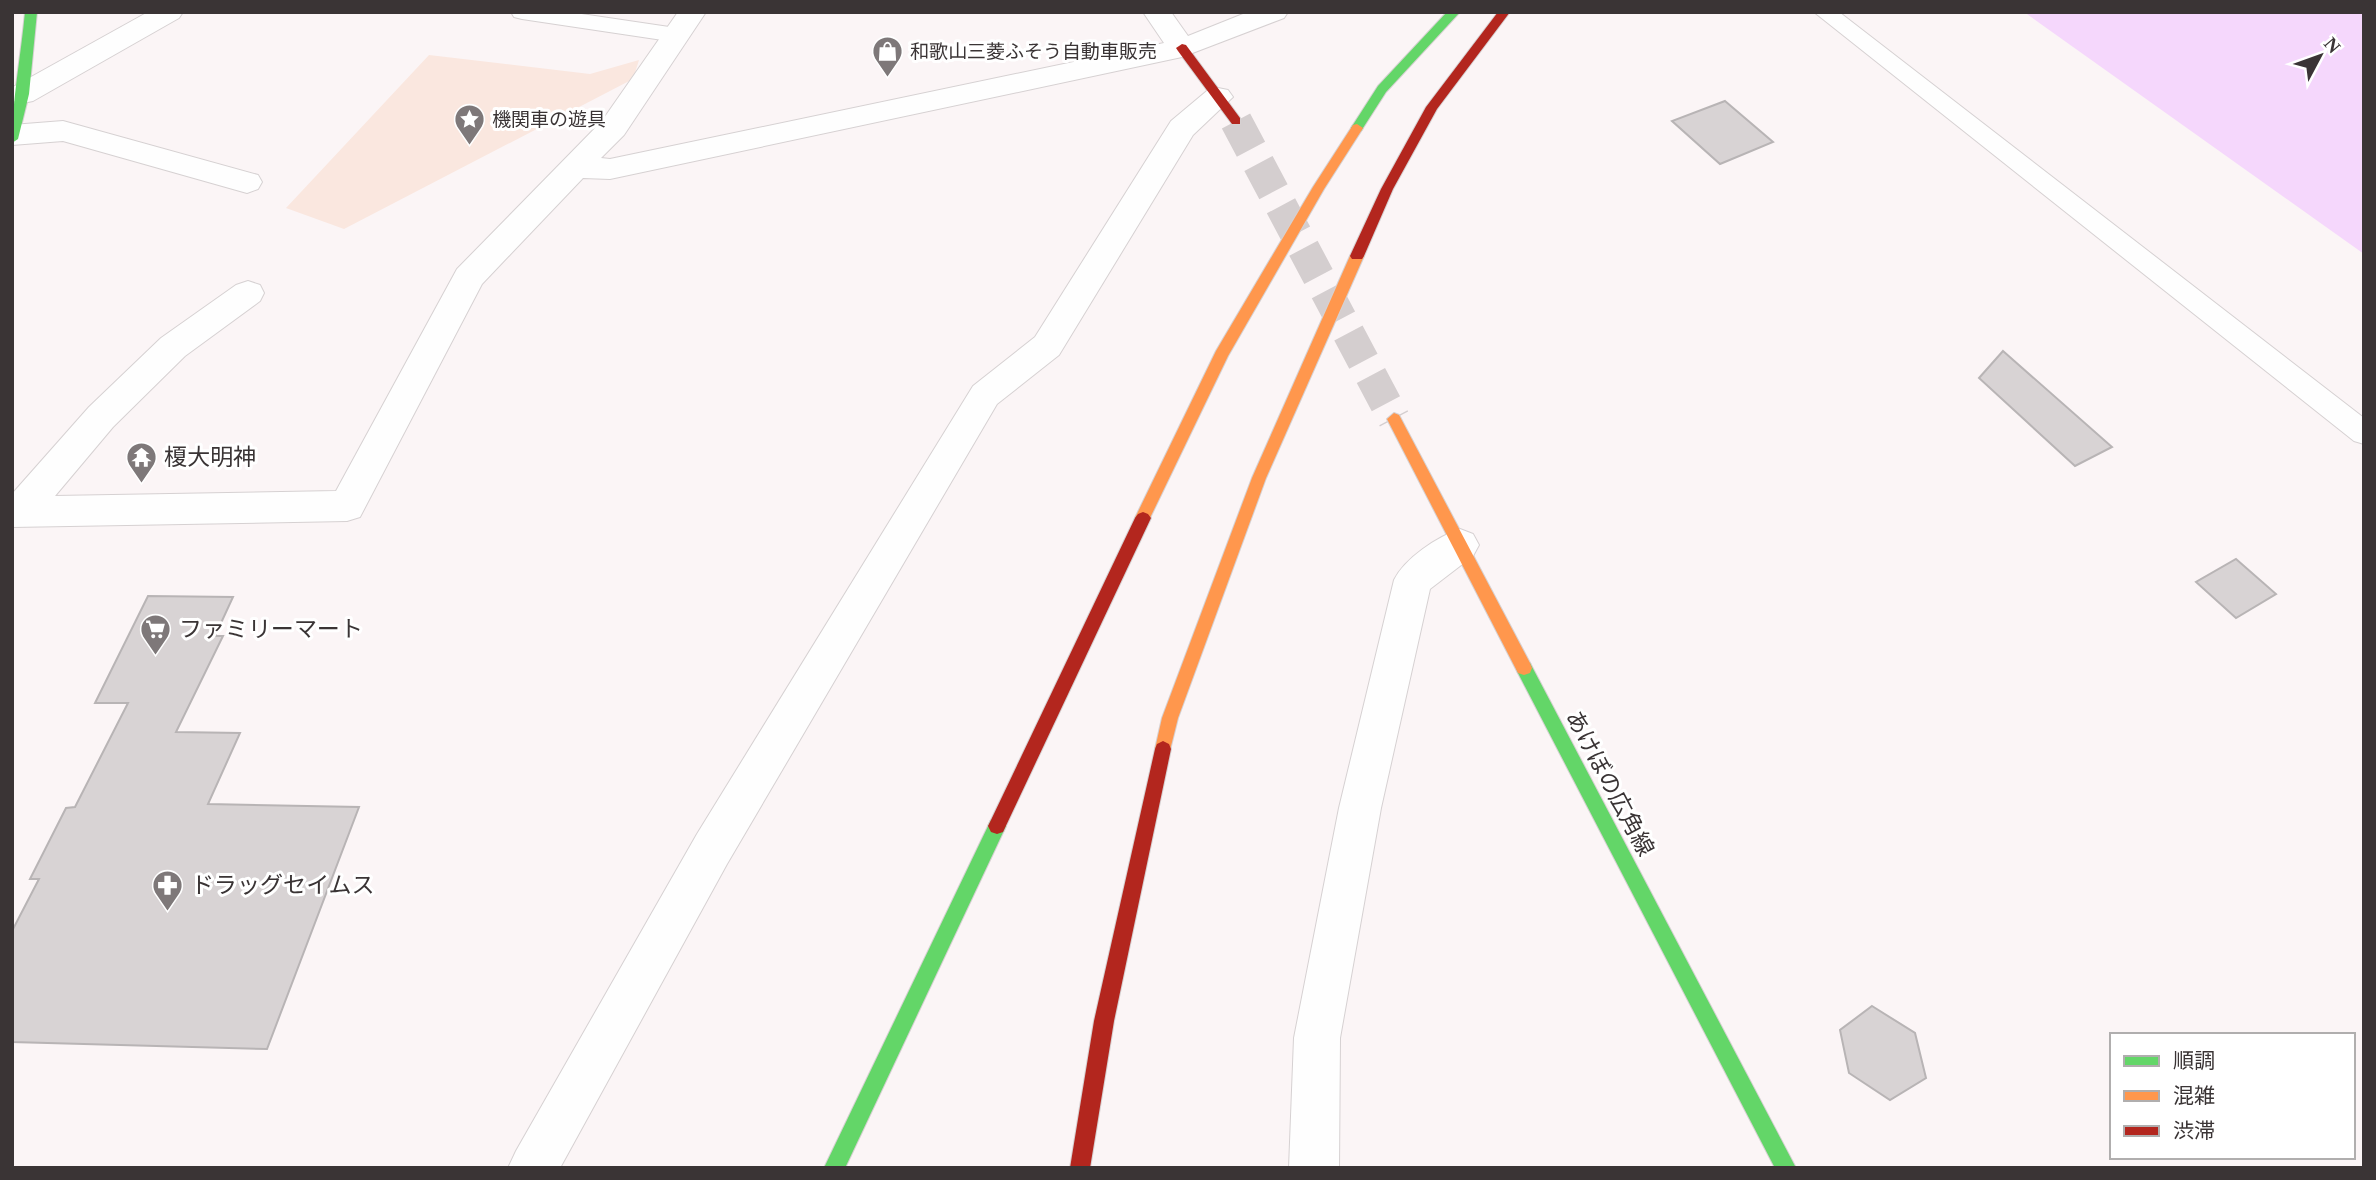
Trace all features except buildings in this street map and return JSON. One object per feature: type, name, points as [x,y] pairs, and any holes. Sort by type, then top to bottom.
[{"type":"main road","points":[[13,136],[23,94],[31,12]]},
{"type":"main road","points":[[834,1168],[1221,355],[1319,187],[1382,89],[1454,12]]},
{"type":"main road","points":[[1080,1168],[1104,1021],[1170,718],[1259,478],[1387,189],[1432,107],[1504,12]]},
{"type":"main road","points":[[1182,48],[1227,109]]},
{"type":"main road","name":"あけぼの広角線","points":[[1394,419],[1786,1168]]},
{"type":"street","points":[[23,94],[169,12]]},
{"type":"street","points":[[1157,12],[1182,48]]},
{"type":"street","points":[[575,167],[610,169],[1182,48],[1274,12]]},
{"type":"street","points":[[15,512],[347,506],[468,277],[613,128],[684,24]]},
{"type":"street","points":[[533,1168],[712,849],[985,395],[1047,346],[1182,128],[1227,109]]},
{"type":"street","points":[[13,136],[63,131],[247,181]]},
{"type":"street","points":[[15,512],[101,417],[173,347],[248,293]]},
{"type":"street","points":[[1314,1168],[1317,1038],[1360,808],[1413,580],[1460,545]]},
{"type":"lane","points":[[523,12],[684,24]]},
{"type":"lane","points":[[1825,12],[2364,433]]},
{"type":"shaded area","points":[[2024,12],[2364,12],[2364,254]]},
{"type":"shaded area","points":[[429,55],[590,74],[639,60],[633,79],[344,229],[286,208]]},
{"type":"tunnel","points":[[1236,121],[1394,419]]},
{"type":"traffic: fast","points":[[12,139],[23,94],[31,12]]},
{"type":"traffic: fast","points":[[1357,128],[1382,89],[1454,12]]},
{"type":"traffic: fast","points":[[1524,668],[1786,1168]]},
{"type":"traffic: fast","points":[[834,1168],[997,826]]},
{"type":"traffic: slow","points":[[1143,518],[1221,355],[1319,187],[1357,128]]},
{"type":"traffic: slow","points":[[1163,749],[1170,718],[1259,478],[1357,256]]},
{"type":"traffic: slow","points":[[1394,419],[1524,668]]},
{"type":"traffic: jam","points":[[1357,256],[1387,189],[1432,107],[1504,12]]},
{"type":"traffic: jam","points":[[1182,48],[1236,121]]},
{"type":"traffic: jam","points":[[997,826],[1143,518]]},
{"type":"traffic: jam","points":[[1080,1168],[1104,1021],[1163,749]]},
{"type":"place","name":"和歌山三菱ふそう自動車販売","points":[[887,78]]},
{"type":"place","name":"機関車の遊具","points":[[469,146]]},
{"type":"place","name":"榎大明神","points":[[141,484]]},
{"type":"place","name":"ファミリーマート","points":[[156,656]]},
{"type":"place","name":"ドラッグセイムス","points":[[168,912]]}]
